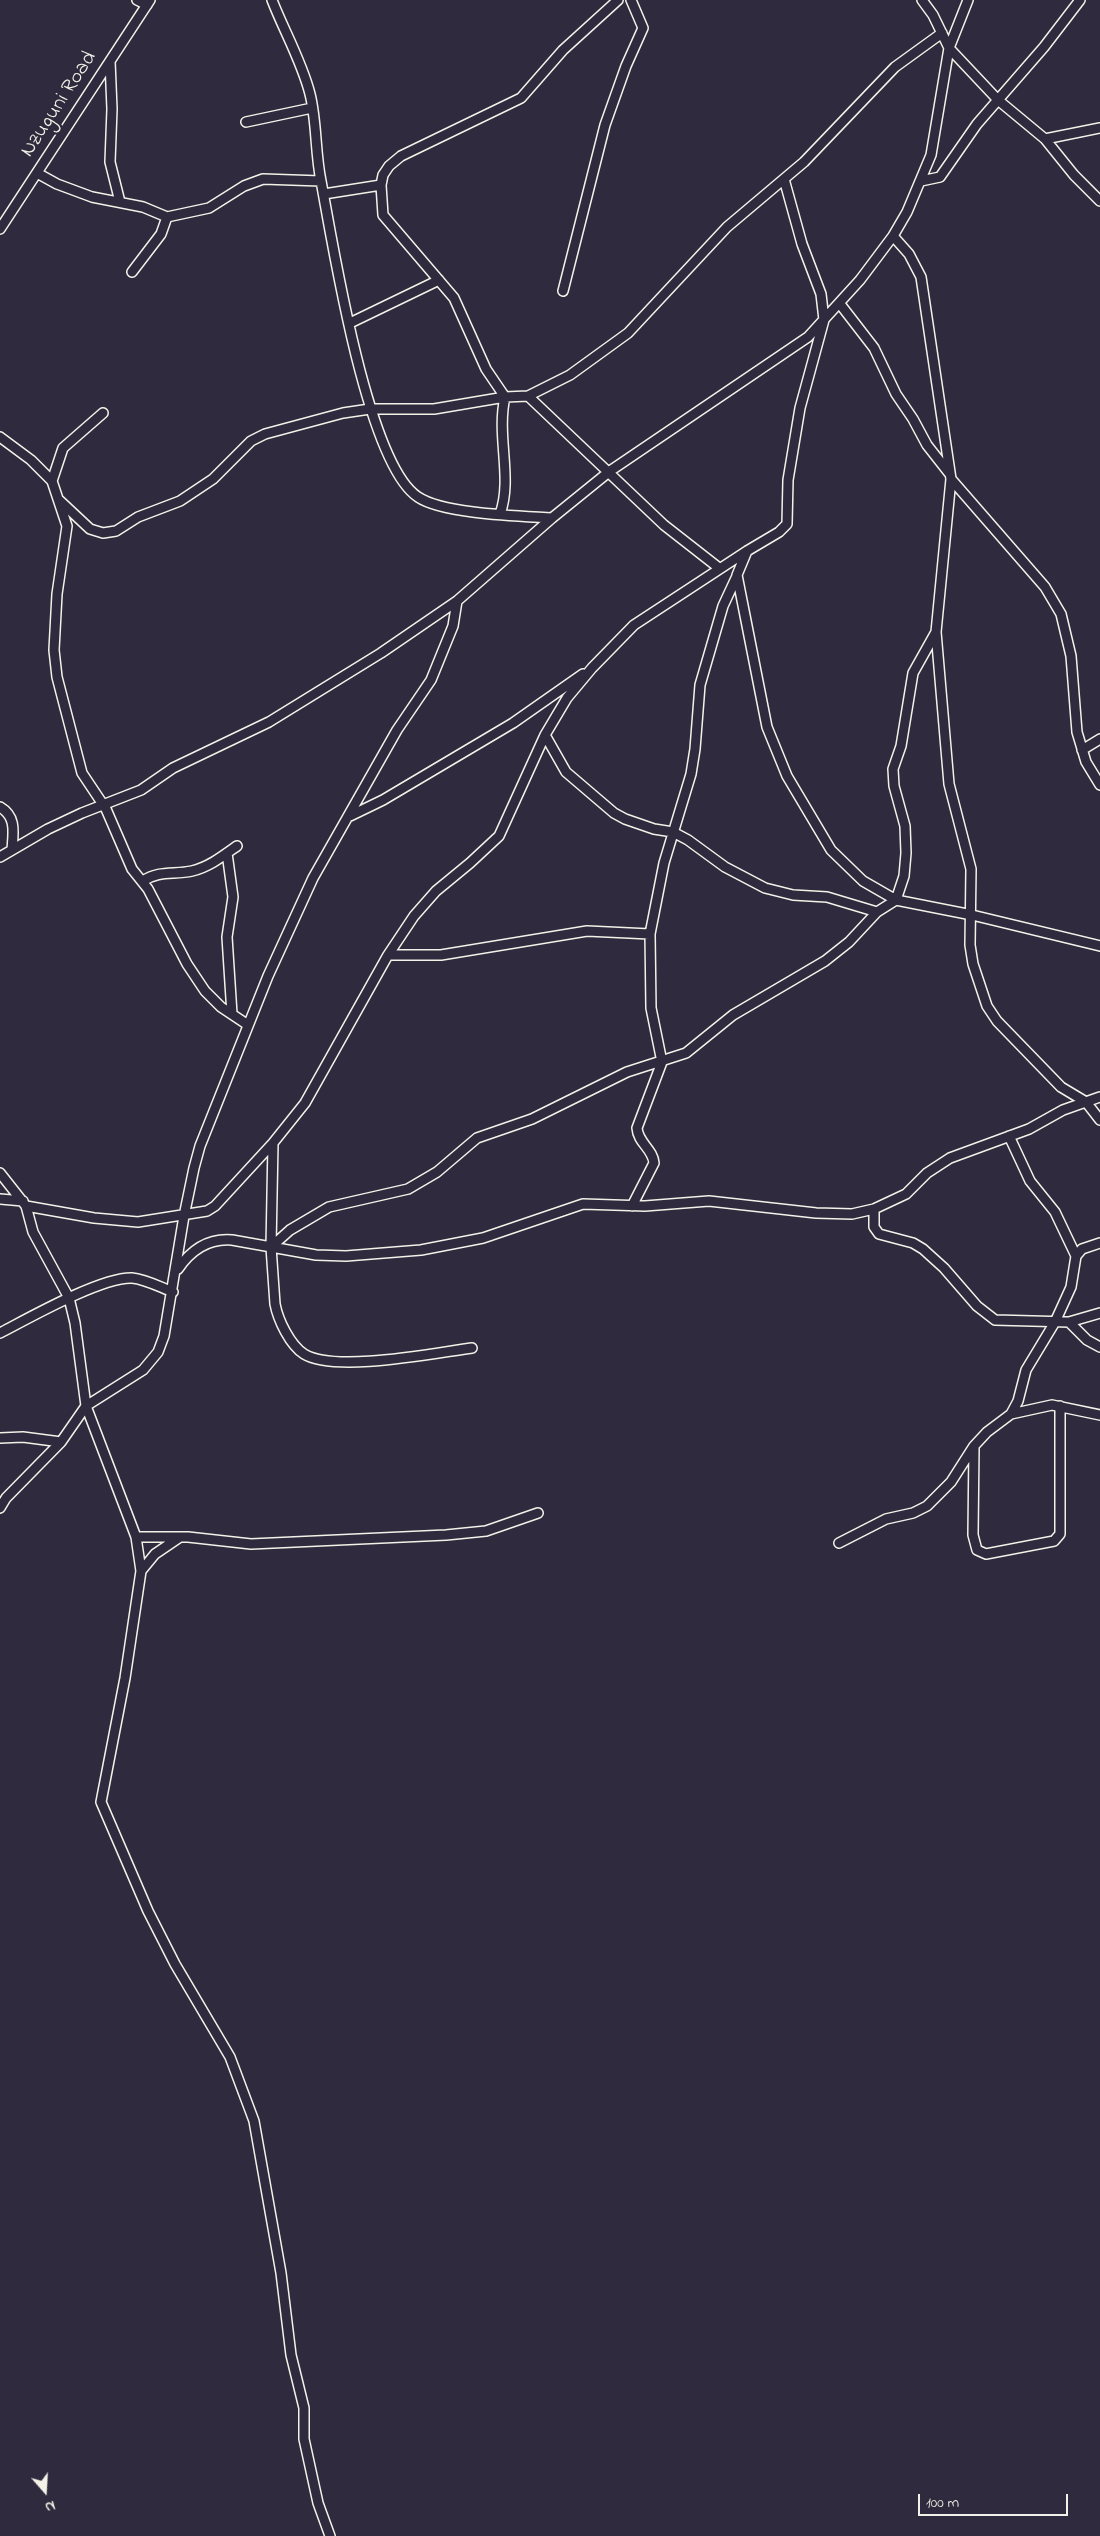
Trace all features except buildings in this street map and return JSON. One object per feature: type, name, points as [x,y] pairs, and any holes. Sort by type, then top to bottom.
[{"type":"street","points":[[137,0],[149,2]]},
{"type":"street","points":[[272,0],[298,59],[312,108],[321,181],[339,280],[370,409],[399,476],[417,497],[428,503],[500,514],[552,518]]},
{"type":"street","points":[[500,514],[506,493],[502,418],[505,397],[486,369],[454,298],[404,243],[383,215],[380,185],[389,166],[401,156],[521,98],[563,50],[618,0]]},
{"type":"street","points":[[563,291],[605,125],[626,66],[643,28],[631,0]]},
{"type":"street","points":[[922,0],[949,48],[998,100],[1045,139],[1074,175],[1100,201]]},
{"type":"street","points":[[0,857],[48,829],[102,804],[141,790],[173,768],[270,722],[381,653],[458,601],[552,518],[610,471],[808,337],[840,304],[893,236],[921,181],[931,155],[949,48],[968,0]]},
{"type":"street","points":[[921,181],[940,177],[977,124],[1044,47],[1080,0]]},
{"type":"street","name":"Nzuguni Road","points":[[0,229],[149,2]]},
{"type":"street","points":[[59,500],[90,529],[103,533],[116,531],[138,518],[180,501],[213,479],[237,453],[257,437],[316,419],[370,409],[434,409],[505,397],[528,396],[570,375],[628,333],[727,227],[804,162],[895,67],[942,33]]},
{"type":"street","points":[[110,60],[112,109],[110,162],[120,202]]},
{"type":"street","points":[[246,122],[312,108]]},
{"type":"street","points":[[1045,139],[1100,128]]},
{"type":"street","points":[[37,173],[57,184],[92,197],[143,208],[167,217],[209,208],[244,186],[263,179],[321,181]]},
{"type":"street","points":[[0,1199],[94,1218],[138,1222],[184,1216],[207,1211],[215,1206],[274,1143],[314,1089],[388,955],[414,916],[436,891],[470,864],[499,836],[545,735],[567,698],[592,668],[634,625],[719,568],[779,532],[787,524],[788,480],[796,428],[804,386],[824,320],[821,294],[802,244],[784,178]]},
{"type":"street","points":[[324,194],[380,185]]},
{"type":"street","points":[[132,272],[161,234],[167,217]]},
{"type":"street","points":[[893,236],[909,254],[921,277],[950,477],[936,632],[949,784],[970,859],[971,957],[991,1013],[1061,1087],[1086,1102],[1100,1120]]},
{"type":"street","points":[[350,324],[439,280]]},
{"type":"street","points":[[840,304],[874,348],[896,394],[916,424],[927,445],[950,477],[1045,586],[1061,614],[1071,656],[1077,732],[1082,750],[1100,785]]},
{"type":"street","points":[[528,396],[610,471],[664,525],[719,568]]},
{"type":"street","points":[[52,481],[63,448],[103,413]]},
{"type":"street","points":[[0,437],[32,460],[52,481],[59,500],[67,533],[57,594],[54,650],[57,677],[82,774],[110,815],[132,869],[143,881],[187,964],[205,991],[248,1025]]},
{"type":"street","points":[[632,1206],[654,1163],[652,1154],[640,1139],[637,1128],[662,1062],[651,1008],[650,934],[673,832],[684,802],[691,774],[701,678],[723,606],[747,551]]},
{"type":"street","points":[[737,575],[767,727],[787,776],[820,834],[836,855],[863,881],[896,900],[972,914],[1100,946]]},
{"type":"street","points":[[0,1508],[6,1498],[61,1442],[86,1406],[133,1378],[158,1352],[164,1336],[184,1216],[200,1146],[248,1025],[268,976],[313,878],[350,816],[397,730],[431,680],[453,626],[458,601]]},
{"type":"street","points":[[270,1247],[290,1230],[329,1207],[408,1188],[437,1172],[477,1138],[532,1119],[627,1072],[686,1053],[733,1015],[825,961],[849,942],[877,912],[896,900],[904,876],[906,853],[905,826],[894,786],[893,769],[901,746],[913,673],[936,632]]},
{"type":"street","points":[[350,816],[383,800],[513,723],[592,668]]},
{"type":"street","points":[[545,735],[566,772],[614,813],[654,829],[673,832],[699,846],[725,867],[765,888],[793,895],[827,897],[877,912]]},
{"type":"street","points":[[1082,750],[1100,739]]},
{"type":"street","points":[[0,807],[9,814],[13,822],[12,850]]},
{"type":"street","points":[[143,881],[162,873],[191,872],[205,867],[236,846]]},
{"type":"street","points":[[227,853],[233,897],[226,937],[232,1014]]},
{"type":"street","points":[[388,955],[441,955],[587,931],[650,934]]},
{"type":"street","points":[[176,1271],[189,1253],[219,1241],[232,1240],[316,1255],[346,1256],[421,1250],[484,1238],[583,1204],[632,1206],[709,1201],[845,1215],[874,1209],[912,1191],[927,1173],[940,1163],[1034,1127],[1063,1110],[1100,1097]]},
{"type":"street","points":[[1009,1136],[1030,1181],[1056,1212],[1076,1256]]},
{"type":"street","points":[[274,1143],[270,1247],[277,1314],[292,1341],[306,1355],[363,1362],[472,1348]]},
{"type":"street","points":[[0,1173],[24,1204],[33,1232],[69,1298],[75,1323],[86,1406],[136,1537],[141,1571],[125,1678],[101,1802],[148,1911],[194,1997],[230,2057],[254,2121],[280,2264],[291,2355],[304,2408],[304,2439],[307,2456],[318,2503],[330,2536]]},
{"type":"street","points":[[874,1209],[874,1227],[879,1234],[913,1243],[923,1249],[944,1268],[977,1306],[995,1320],[1069,1322],[1100,1313]]},
{"type":"street","points":[[1011,1414],[1018,1400],[1026,1370],[1055,1322],[1071,1287],[1076,1256],[1082,1249],[1100,1244]]},
{"type":"street","points":[[0,1333],[69,1298],[130,1278],[172,1292]]},
{"type":"street","points":[[1069,1322],[1087,1340],[1100,1347]]},
{"type":"street","points":[[839,1542],[886,1519],[913,1513],[927,1506],[950,1482],[974,1446],[986,1432],[1011,1414],[1048,1406],[1060,1406],[1100,1415]]},
{"type":"street","points":[[974,1446],[973,1535],[977,1550],[986,1554],[1054,1541],[1060,1534],[1060,1406]]},
{"type":"street","points":[[0,1438],[23,1437],[61,1442]]},
{"type":"street","points":[[136,1537],[180,1537],[251,1544],[446,1535],[486,1531],[538,1512]]},
{"type":"street","points":[[141,1571],[156,1554],[180,1537]]}]
